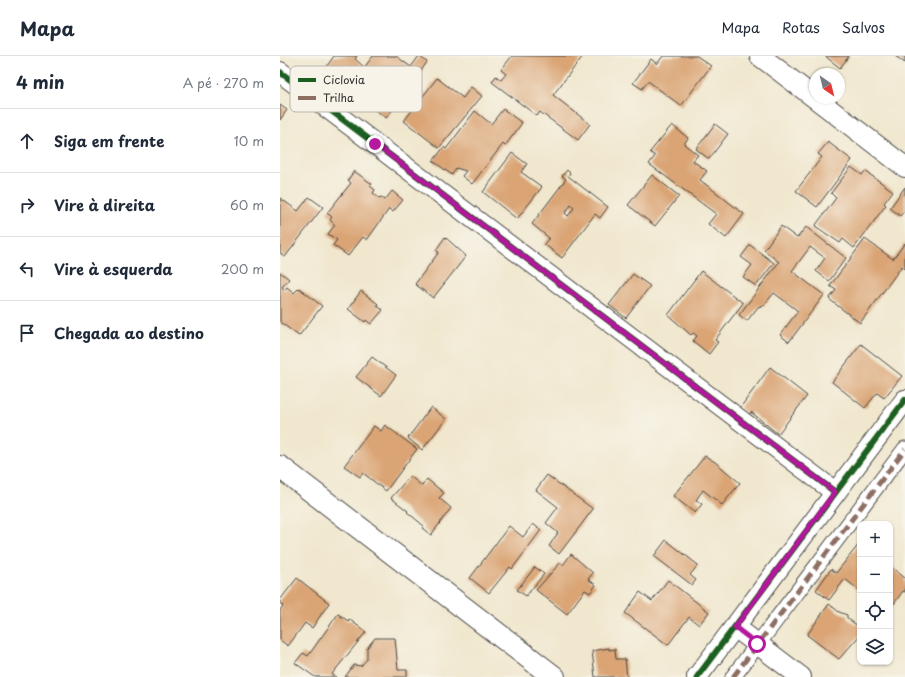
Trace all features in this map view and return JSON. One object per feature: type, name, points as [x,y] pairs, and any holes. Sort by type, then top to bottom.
[{"type":"street","points":[[760,56],[905,167]]},
{"type":"street","points":[[280,72],[290,80]]},
{"type":"street","points":[[333,112],[835,492]]},
{"type":"street","points":[[697,677],[905,400]]},
{"type":"street","points":[[732,677],[905,449]]},
{"type":"street","points":[[280,467],[554,677]]},
{"type":"street","points":[[735,627],[801,677]]},
{"type":"building","points":[[334,56],[357,56],[355,59],[363,66],[327,66]]},
{"type":"building","points":[[373,56],[396,56],[410,66],[365,66]]},
{"type":"building","points":[[419,56],[427,62],[422,69],[422,66],[412,66]]},
{"type":"building","points":[[512,56],[583,56],[553,95],[590,124],[578,140],[540,112],[537,116],[492,82],[496,76],[501,80],[506,74],[501,70]]},
{"type":"building","points":[[663,56],[697,56],[711,66],[681,106],[648,81],[642,89],[633,83],[651,59],[657,64]]},
{"type":"building","points":[[825,56],[849,56],[840,68]]},
{"type":"building","points":[[895,56],[905,56],[905,63]]},
{"type":"building","points":[[437,78],[463,98],[471,87],[482,96],[439,148],[404,121],[411,112],[422,112],[422,98]]},
{"type":"building","points":[[280,105],[287,110],[280,120]]},
{"type":"building","points":[[503,109],[522,123],[505,146],[503,144],[472,184],[462,176],[466,171],[456,168],[452,175],[433,161],[444,147],[446,149],[475,111],[491,124]]},
{"type":"building","points":[[378,112],[391,112],[386,118]]},
{"type":"building","points":[[715,124],[728,134],[709,159],[696,149]]},
{"type":"building","points":[[672,125],[688,138],[684,144],[698,155],[693,161],[707,171],[700,180],[744,214],[726,238],[708,224],[716,214],[649,164],[655,156],[650,152]]},
{"type":"building","points":[[828,142],[852,160],[817,207],[796,191],[822,157],[818,154]]},
{"type":"building","points":[[512,153],[527,164],[521,172],[542,187],[517,219],[483,192]]},
{"type":"building","points":[[851,167],[862,175],[865,171],[893,191],[884,203],[886,205],[854,248],[843,239],[840,243],[815,226],[836,198],[831,193]]},
{"type":"building","points":[[567,170],[570,173],[568,176],[608,207],[600,218],[595,214],[562,258],[544,244],[549,238],[532,224],[566,179],[562,176]],"holes":[[[571,205],[574,208],[568,216],[565,213]]]},
{"type":"building","points":[[354,171],[372,184],[370,186],[375,190],[373,193],[379,198],[381,197],[385,200],[392,191],[403,200],[393,212],[389,209],[367,240],[363,237],[348,256],[333,245],[337,240],[328,234],[335,225],[330,220],[332,217],[327,213],[351,183],[348,180]]},
{"type":"building","points":[[652,175],[679,196],[655,226],[628,205]]},
{"type":"building","points":[[905,187],[905,210],[900,216],[890,208]]},
{"type":"building","points":[[309,197],[323,207],[285,257],[280,253],[280,198],[298,211]]},
{"type":"building","points":[[781,226],[797,238],[806,227],[846,258],[829,281],[816,271],[825,258],[810,247],[792,271],[824,295],[789,342],[780,335],[798,311],[774,293],[764,305],[758,307],[747,321],[739,315],[779,262],[764,250]]},
{"type":"building","points":[[445,237],[466,256],[433,298],[415,284],[439,252],[436,250]]},
{"type":"building","points":[[865,239],[893,259],[905,243],[905,269],[902,266],[860,323],[829,299],[836,290],[830,286]]},
{"type":"building","points":[[750,245],[774,263],[756,286],[743,277],[752,265],[741,257]]},
{"type":"building","points":[[701,271],[743,303],[715,340],[718,342],[709,354],[693,341],[697,336],[693,333],[691,335],[668,315]]},
{"type":"building","points":[[280,272],[289,279],[282,287],[285,290],[287,287],[294,293],[299,288],[322,306],[299,336],[280,322]]},
{"type":"building","points":[[633,274],[650,286],[626,318],[609,305]]},
{"type":"building","points":[[361,291],[378,304],[377,306],[383,310],[371,324],[366,320],[365,322],[348,309]]},
{"type":"building","points":[[861,344],[902,376],[884,398],[877,393],[865,408],[832,382]]},
{"type":"building","points":[[372,357],[396,375],[381,396],[356,377]]},
{"type":"building","points":[[770,367],[807,396],[778,434],[751,412],[749,415],[740,408]]},
{"type":"building","points":[[431,407],[446,419],[422,450],[408,438]]},
{"type":"building","points":[[385,425],[417,449],[386,491],[363,473],[360,477],[344,466],[374,426],[381,431]]},
{"type":"building","points":[[705,456],[715,462],[740,483],[722,505],[703,490],[696,500],[702,504],[695,513],[673,496]]},
{"type":"building","points":[[547,475],[593,509],[559,554],[549,546],[558,533],[546,523],[558,507],[536,490]]},
{"type":"building","points":[[410,476],[422,486],[427,479],[444,493],[439,498],[451,508],[431,535],[422,528],[424,526],[407,512],[408,511],[391,498]]},
{"type":"building","points":[[533,524],[541,530],[512,569],[510,567],[489,593],[470,578],[509,526],[523,537]]},
{"type":"building","points":[[666,540],[698,565],[690,575],[696,580],[692,585],[654,556]]},
{"type":"building","points":[[857,547],[857,589],[845,579],[829,600],[816,590],[831,569],[836,573]]},
{"type":"building","points":[[571,554],[593,573],[588,579],[596,585],[590,593],[585,590],[567,614],[536,590],[560,563],[563,565]]},
{"type":"building","points":[[535,567],[544,574],[526,596],[517,590]]},
{"type":"building","points":[[893,568],[905,578],[905,592],[903,591],[893,605]]},
{"type":"building","points":[[297,578],[329,603],[312,628],[305,623],[288,646],[280,640],[280,610],[283,606],[280,603],[280,600]]},
{"type":"building","points":[[668,580],[709,612],[699,625],[689,617],[668,645],[625,613],[640,592],[652,601]]},
{"type":"building","points":[[829,604],[839,612],[847,615],[847,618],[857,624],[857,638],[839,659],[807,635]]},
{"type":"building","points":[[338,614],[348,621],[349,619],[366,632],[332,674],[336,677],[315,677],[295,663],[303,653],[308,656]]},
{"type":"building","points":[[375,638],[395,638],[398,670],[407,670],[407,677],[345,677],[354,665],[361,666],[367,659],[367,648]]},
{"type":"building","points":[[609,648],[609,650],[615,649],[616,659],[625,659],[627,677],[595,677],[592,651]]},
{"type":"marked path","points":[[733,677],[905,449]]},
{"type":"cycle path","points":[[280,72],[290,80]]},
{"type":"cycle path","points":[[333,112],[835,492]]},
{"type":"cycle path","points":[[697,677],[905,400]]},
{"type":"route","points":[[375,144],[835,492],[735,627],[757,644]]}]
